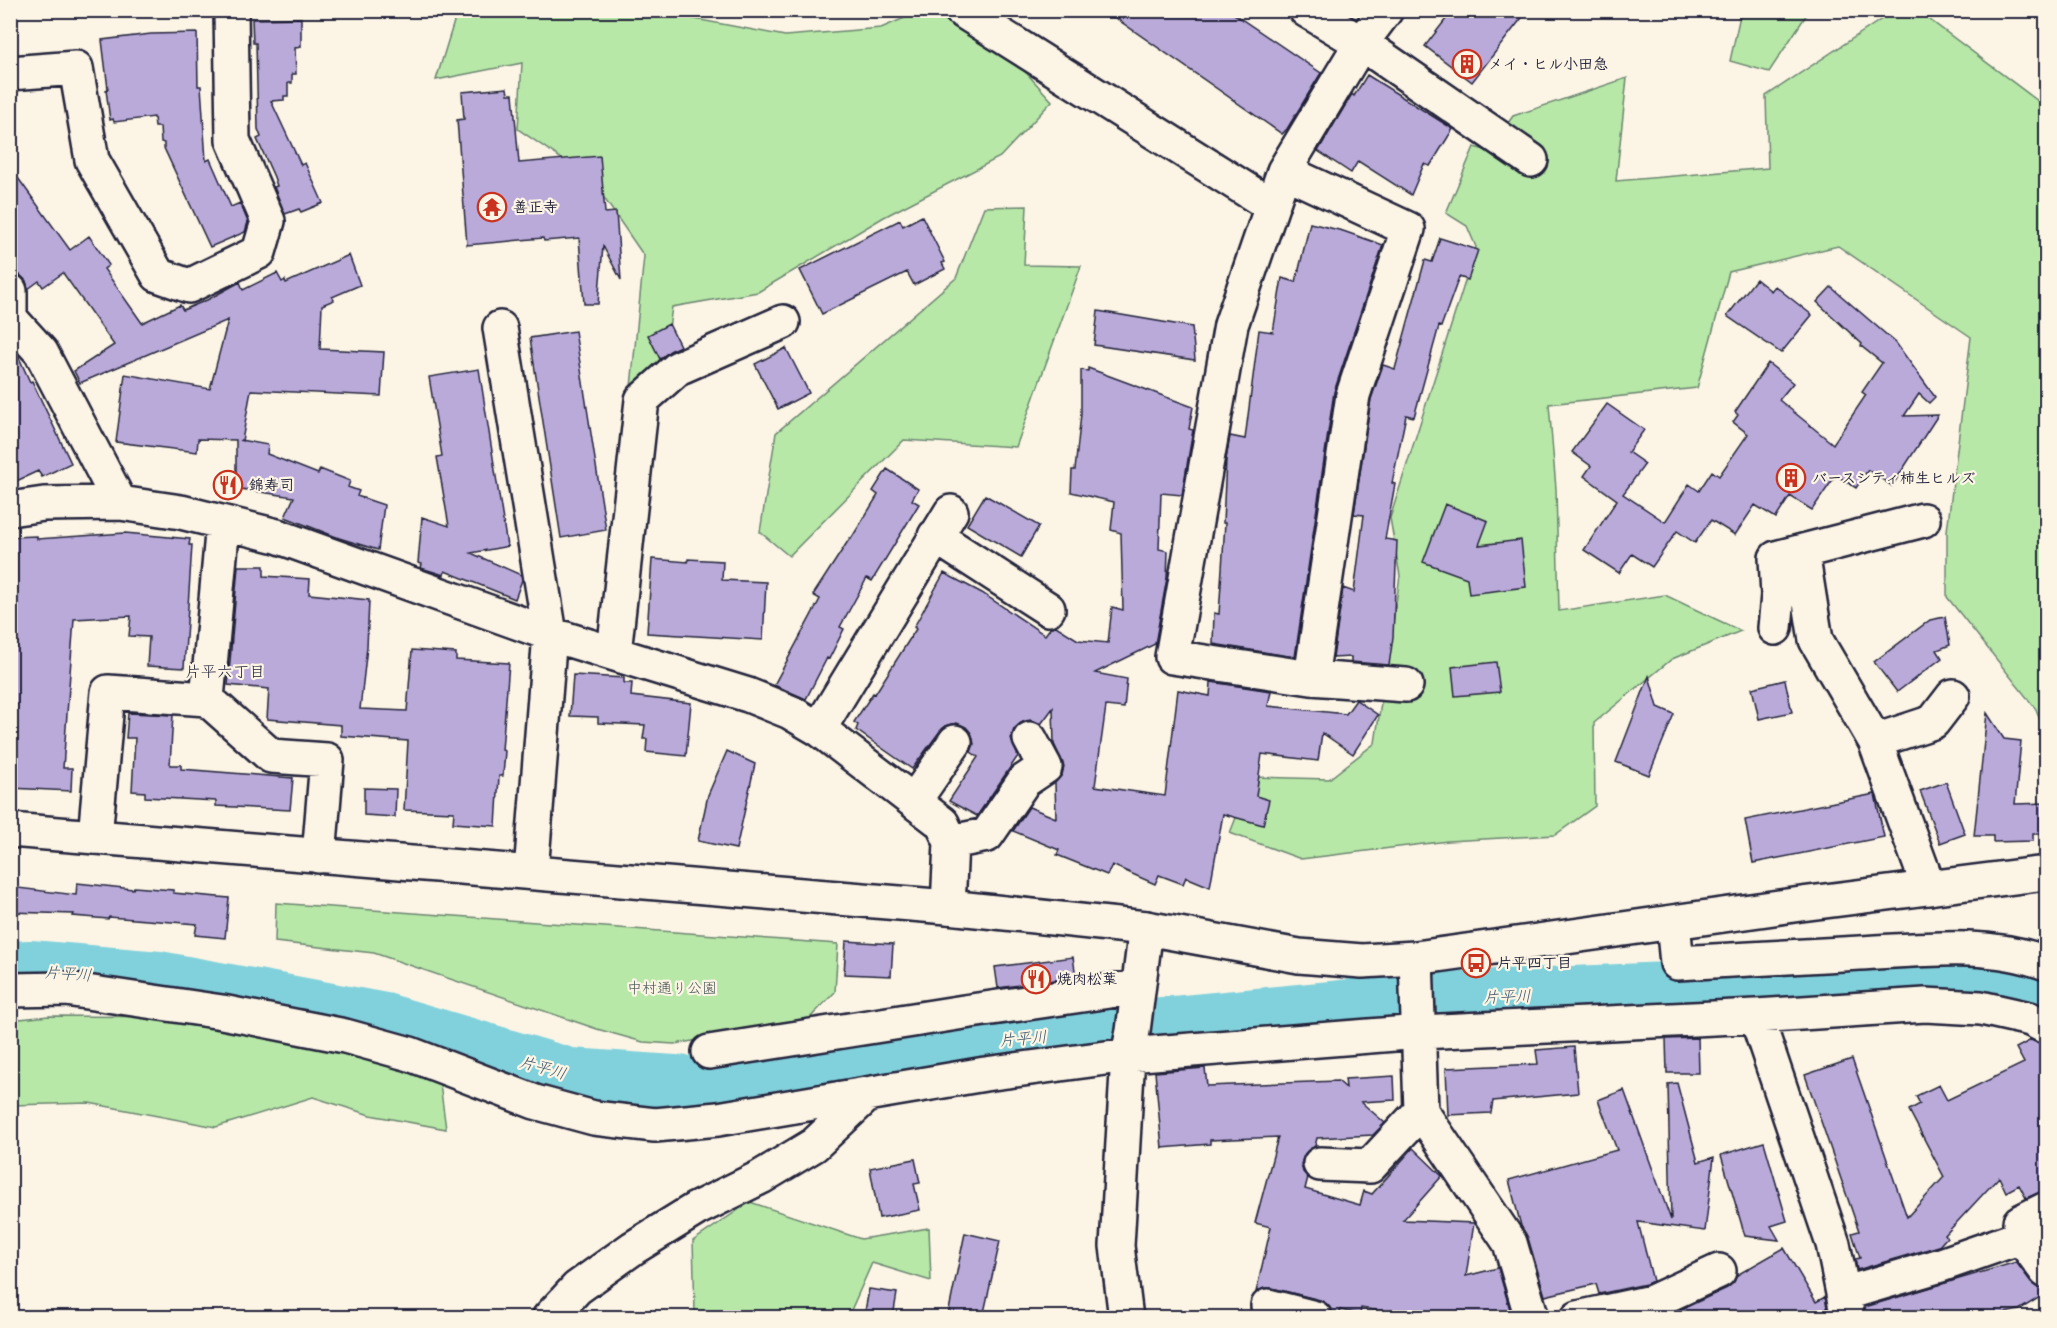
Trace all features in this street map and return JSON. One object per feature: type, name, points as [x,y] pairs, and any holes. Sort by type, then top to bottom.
[{"type":"street","points":[[10,73],[76,68],[92,160],[158,275],[189,286],[259,252],[268,221],[232,140],[231,10]]},
{"type":"street","points":[[961,10],[1272,206]]},
{"type":"street","points":[[1306,10],[1361,43],[1531,160]]},
{"type":"street","points":[[1386,10],[1361,43],[1284,171],[1231,325],[1172,657],[1311,678],[1406,686]]},
{"type":"street","points":[[1284,171],[1408,229],[1353,395],[1311,678]]},
{"type":"street","points":[[10,291],[10,312]]},
{"type":"street","points":[[10,318],[41,352],[120,503]]},
{"type":"street","points":[[614,654],[642,400],[678,368],[783,322]]},
{"type":"street","points":[[500,328],[550,634],[531,872]]},
{"type":"street","points":[[10,509],[44,504],[120,503],[181,512],[278,536],[550,634],[748,695],[790,712],[819,729],[942,823],[951,842],[948,906]]},
{"type":"street","points":[[1775,628],[1778,595],[1776,558],[1923,520]]},
{"type":"street","points":[[207,699],[223,523]]},
{"type":"street","points":[[819,729],[943,524],[1048,609]]},
{"type":"street","points":[[1802,552],[1816,640],[1875,741],[1929,888]]},
{"type":"street","points":[[96,837],[108,692],[207,699],[271,756],[327,760],[319,856]]},
{"type":"street","points":[[1875,741],[1933,722],[1953,696]]},
{"type":"street","points":[[914,801],[956,741]]},
{"type":"street","points":[[951,842],[987,835],[1024,781],[1037,753]]},
{"type":"street","points":[[10,830],[948,906],[1146,928],[1299,956],[1417,968],[1673,923],[2046,873]]},
{"type":"street","points":[[1673,923],[1677,963],[1934,949],[1987,950],[2032,957],[2046,963]]},
{"type":"street","points":[[1126,1317],[1117,1246],[1134,1019],[1146,928]]},
{"type":"street","points":[[1417,968],[1421,1111],[1510,1243],[1532,1317]]},
{"type":"street","points":[[10,990],[77,991],[222,1012],[345,1036],[411,1054],[535,1102],[594,1118],[655,1125],[718,1119],[986,1074],[1134,1019]]},
{"type":"street","points":[[709,1052],[964,1012],[1420,1032],[1756,1016],[1925,1005],[1981,1008],[2030,1019],[2046,1027]]},
{"type":"street","points":[[1756,1016],[1833,1244],[1846,1306],[1941,1265],[2021,1238]]},
{"type":"street","points":[[549,1317],[577,1288],[633,1248],[696,1209],[761,1177],[814,1145],[867,1095]]},
{"type":"street","points":[[1320,1164],[1370,1166],[1421,1111]]},
{"type":"street","points":[[2046,1209],[2020,1222],[2021,1238],[2046,1271]]},
{"type":"street","points":[[1578,1317],[1652,1302],[1719,1271]]},
{"type":"street","points":[[1268,1306],[1315,1317]]},
{"type":"green space","points":[[467,10],[668,11],[674,15],[785,36],[881,28],[921,11],[969,10],[1052,101],[1000,157],[884,217],[758,292],[672,307],[661,384],[631,387],[644,256],[591,179],[518,129],[522,63],[436,80],[457,12]]},
{"type":"green space","points":[[1741,10],[1809,11],[1769,72],[1730,61]]},
{"type":"green space","points":[[1894,11],[1918,11],[2046,107],[2046,736],[2036,709],[1947,597],[1947,531],[1971,337],[1838,246],[1729,272],[1697,388],[1549,404],[1556,489],[1559,611],[1665,595],[1741,631],[1672,659],[1594,723],[1595,806],[1555,835],[1448,841],[1301,859],[1230,833],[1252,777],[1329,779],[1375,743],[1400,576],[1390,518],[1476,247],[1467,226],[1446,213],[1474,147],[1488,151],[1513,116],[1627,78],[1616,181],[1768,168],[1766,96]]},
{"type":"green space","points":[[1027,206],[1024,265],[1081,266],[1016,447],[904,440],[789,556],[760,532],[776,433],[956,278],[984,207]]},
{"type":"green space","name":"中村通り公園","points":[[276,903],[838,944],[835,992],[805,1023],[674,1044],[643,1042],[597,1029],[374,953],[275,942]]},
{"type":"green space","points":[[49,1016],[201,1017],[334,1040],[440,1084],[446,1129],[370,1115],[313,1097],[216,1127],[89,1103],[11,1105],[10,1020]]},
{"type":"green space","points":[[750,1202],[861,1239],[929,1228],[931,1281],[872,1263],[848,1317],[692,1317],[695,1312],[693,1241]]},
{"type":"building","points":[[1104,10],[1228,10],[1321,73],[1282,134]]},
{"type":"building","name":"メイ・ヒル小田急","points":[[1453,10],[1528,10],[1472,82],[1425,46]]},
{"type":"building","points":[[301,18],[301,47],[295,48],[296,74],[292,74],[292,83],[288,83],[288,96],[284,96],[284,100],[271,101],[301,165],[305,163],[323,203],[301,212],[299,209],[285,214],[274,187],[277,186],[274,177],[257,139],[261,137],[258,129],[256,43],[253,43],[252,19]]},
{"type":"building","points":[[197,33],[198,86],[201,86],[206,161],[210,159],[231,207],[240,203],[248,222],[245,232],[210,247],[164,148],[164,143],[161,142],[160,127],[155,127],[154,117],[114,122],[113,119],[110,120],[102,40],[151,34]]},
{"type":"building","points":[[1367,75],[1453,129],[1430,166],[1424,164],[1411,195],[1358,161],[1351,173],[1318,151],[1352,94],[1354,96]]},
{"type":"building","points":[[507,88],[508,94],[513,94],[519,163],[600,156],[605,213],[616,212],[621,280],[603,246],[598,304],[584,304],[579,238],[544,241],[543,238],[467,245],[457,120],[464,119],[462,92]]},
{"type":"building","points":[[10,167],[70,250],[89,236],[109,265],[104,269],[142,323],[180,305],[183,310],[207,300],[240,282],[243,290],[277,273],[282,282],[285,280],[286,283],[349,255],[360,285],[332,297],[334,300],[322,305],[320,349],[384,352],[381,396],[251,390],[242,440],[268,445],[267,454],[318,474],[320,469],[350,481],[348,487],[359,491],[357,496],[384,505],[378,550],[285,517],[294,497],[241,489],[241,485],[236,484],[236,440],[198,439],[197,452],[116,442],[125,374],[210,389],[228,320],[80,383],[74,371],[114,345],[63,273],[43,287],[39,281],[28,289],[26,281],[20,275],[10,272]]},
{"type":"building","points":[[922,216],[945,262],[942,263],[945,269],[914,285],[907,272],[822,314],[800,270],[900,220],[903,226]]},
{"type":"building","points":[[1310,223],[1343,231],[1383,245],[1334,392],[1295,657],[1213,644],[1214,613],[1219,614],[1225,523],[1223,523],[1226,460],[1230,436],[1245,439],[1259,330],[1273,332],[1282,278],[1296,282]]},
{"type":"building","points":[[1440,238],[1478,250],[1468,280],[1459,277],[1441,327],[1439,326],[1414,417],[1406,415],[1392,483],[1395,484],[1385,539],[1397,541],[1393,637],[1389,665],[1351,662],[1351,657],[1333,658],[1343,588],[1354,592],[1364,515],[1354,514],[1371,399],[1383,365],[1395,369],[1425,260],[1432,262]]},
{"type":"building","points":[[1756,279],[1771,291],[1775,286],[1812,315],[1781,353],[1727,316]]},
{"type":"building","points":[[1831,287],[1896,343],[1935,397],[1929,403],[1919,394],[1904,416],[1938,415],[1892,486],[1868,470],[1856,488],[1836,475],[1812,510],[1790,496],[1776,518],[1755,505],[1735,535],[1711,520],[1695,543],[1677,531],[1652,567],[1632,554],[1619,573],[1584,550],[1617,500],[1584,476],[1591,466],[1572,452],[1607,404],[1644,430],[1628,452],[1645,464],[1623,494],[1665,522],[1689,484],[1699,491],[1712,471],[1719,476],[1748,434],[1733,422],[1738,415],[1735,412],[1768,363],[1793,383],[1779,400],[1833,444],[1866,395],[1862,392],[1882,363],[1861,346],[1862,344],[1817,302]]},
{"type":"building","points":[[1098,311],[1192,327],[1195,360],[1094,345]]},
{"type":"building","points":[[669,324],[680,346],[660,359],[648,335]]},
{"type":"building","points":[[575,331],[606,530],[561,538],[530,338]]},
{"type":"building","points":[[10,346],[17,353],[30,382],[32,381],[71,463],[42,477],[38,471],[10,484]]},
{"type":"building","points":[[786,348],[809,393],[778,409],[755,364]]},
{"type":"building","points":[[1088,368],[1193,407],[1189,429],[1193,430],[1182,495],[1161,493],[1159,549],[1168,551],[1167,578],[1155,644],[1095,673],[1127,679],[1124,708],[1106,706],[1095,786],[1165,796],[1178,690],[1210,696],[1211,682],[1271,691],[1268,706],[1346,714],[1356,700],[1378,715],[1353,754],[1322,733],[1318,761],[1262,754],[1256,796],[1269,800],[1263,825],[1223,814],[1210,887],[1186,877],[1183,884],[1159,875],[1155,884],[1112,865],[1107,875],[1057,855],[1059,850],[1013,831],[1029,807],[1056,818],[1055,783],[1062,775],[1064,766],[1054,744],[1053,708],[1041,724],[1030,720],[1022,722],[1014,729],[1011,739],[1018,756],[977,816],[949,801],[978,757],[971,752],[974,744],[972,735],[966,727],[957,723],[947,725],[912,769],[856,730],[858,725],[854,722],[873,693],[875,694],[916,629],[914,627],[944,573],[982,593],[1045,635],[1051,627],[1056,626],[1078,640],[1108,643],[1112,607],[1123,610],[1121,533],[1111,530],[1114,502],[1071,492],[1072,470],[1075,470],[1081,414],[1081,370],[1088,371]]},
{"type":"building","points":[[479,369],[507,546],[509,546],[471,553],[521,575],[522,580],[515,599],[445,571],[444,575],[421,568],[422,564],[418,563],[422,517],[449,526],[437,457],[442,456],[429,377]]},
{"type":"building","points":[[887,469],[918,489],[912,500],[919,504],[872,581],[867,578],[840,627],[844,629],[829,659],[827,658],[806,699],[774,685],[820,599],[813,595],[878,495],[873,491]]},
{"type":"building","points":[[985,495],[1039,526],[1021,557],[967,525]]},
{"type":"building","points":[[1445,504],[1488,521],[1479,545],[1521,540],[1526,587],[1469,594],[1467,578],[1423,562]]},
{"type":"building","points":[[125,533],[190,539],[189,545],[192,545],[184,668],[147,666],[149,637],[129,636],[131,616],[74,619],[63,768],[72,768],[71,791],[10,788],[10,537],[37,536],[37,539]]},
{"type":"building","points":[[652,559],[688,562],[688,559],[723,561],[722,580],[766,582],[763,640],[647,633]]},
{"type":"building","points":[[238,566],[264,566],[264,576],[310,579],[309,594],[369,600],[367,647],[360,709],[407,711],[412,650],[456,653],[456,660],[509,663],[502,750],[505,751],[503,776],[499,776],[496,826],[453,823],[454,812],[404,810],[408,741],[341,736],[341,725],[267,719],[269,689],[228,685]]},
{"type":"building","points":[[1945,617],[1950,645],[1937,650],[1942,658],[1897,692],[1874,662],[1930,620]]},
{"type":"building","points":[[1496,662],[1500,692],[1455,696],[1452,667]]},
{"type":"building","points":[[573,675],[624,678],[624,683],[632,683],[631,696],[691,703],[686,756],[646,752],[647,739],[643,739],[645,725],[598,723],[598,717],[570,716]]},
{"type":"building","points":[[1649,676],[1658,707],[1674,714],[1649,775],[1616,762]]},
{"type":"building","points":[[1785,680],[1792,712],[1759,719],[1752,688]]},
{"type":"building","points":[[128,713],[173,715],[170,765],[181,765],[181,769],[293,778],[290,810],[216,806],[216,801],[145,797],[145,792],[132,791],[135,738],[126,738]]},
{"type":"building","points":[[1987,713],[2004,739],[2021,741],[2015,804],[2046,803],[2046,834],[2033,834],[2033,841],[1993,842],[1993,836],[1974,836]]},
{"type":"building","points":[[727,751],[755,764],[736,849],[698,841],[708,795]]},
{"type":"building","points":[[1946,782],[1965,834],[1940,843],[1920,791]]},
{"type":"building","points":[[364,788],[396,789],[395,817],[364,815]]},
{"type":"building","points":[[1875,794],[1884,837],[1753,863],[1745,820]]},
{"type":"building","points":[[77,883],[133,889],[134,887],[173,890],[173,893],[229,898],[225,938],[195,935],[197,924],[73,916],[74,914],[10,912],[10,887],[76,895]]},
{"type":"building","points":[[846,941],[893,944],[891,976],[844,974]]},
{"type":"building","name":"焼肉松葉","points":[[1073,957],[1076,977],[998,988],[995,967]]},
{"type":"building","points":[[1698,1038],[1699,1073],[1667,1073],[1666,1039]]},
{"type":"building","points":[[2031,1040],[2046,1046],[2046,1190],[2026,1198],[2019,1185],[2006,1192],[1999,1177],[1945,1235],[1947,1237],[1939,1246],[1857,1270],[1855,1259],[1860,1258],[1852,1233],[1859,1231],[1805,1075],[1852,1059],[1907,1217],[1944,1177],[1909,1110],[1920,1104],[1916,1096],[1939,1085],[1947,1100],[2024,1063],[2016,1048]]},
{"type":"building","points":[[1574,1047],[1578,1093],[1493,1101],[1491,1113],[1448,1115],[1446,1068],[1538,1064],[1536,1050]]},
{"type":"building","points":[[1205,1068],[1207,1086],[1338,1081],[1346,1088],[1345,1079],[1394,1076],[1395,1100],[1361,1102],[1385,1123],[1373,1135],[1317,1138],[1315,1146],[1305,1154],[1301,1164],[1303,1172],[1308,1177],[1305,1189],[1360,1205],[1364,1191],[1372,1194],[1413,1148],[1442,1176],[1403,1220],[1474,1223],[1466,1276],[1498,1268],[1511,1313],[1492,1317],[1423,1317],[1361,1308],[1360,1314],[1340,1310],[1339,1317],[1333,1317],[1333,1312],[1328,1305],[1320,1300],[1272,1288],[1264,1288],[1256,1292],[1271,1227],[1255,1223],[1278,1137],[1210,1140],[1210,1144],[1162,1148],[1155,1072]]},
{"type":"building","points":[[1677,1083],[1698,1162],[1714,1157],[1705,1231],[1638,1222],[1653,1281],[1599,1294],[1596,1284],[1545,1296],[1528,1238],[1521,1226],[1509,1180],[1617,1150],[1598,1100],[1624,1090],[1671,1220],[1668,1084]]},
{"type":"building","points":[[1764,1142],[1787,1221],[1771,1226],[1779,1240],[1745,1236],[1721,1155]]},
{"type":"building","points":[[915,1159],[920,1183],[914,1184],[920,1210],[879,1218],[870,1168]]},
{"type":"building","points":[[965,1233],[1000,1241],[983,1317],[948,1315]]},
{"type":"building","points":[[1784,1248],[1816,1302],[1825,1297],[1829,1317],[1665,1317],[1727,1288],[1734,1282],[1737,1275]]},
{"type":"building","points":[[2016,1262],[2031,1282],[2042,1289],[2045,1294],[2019,1310],[1985,1317],[1866,1317],[1865,1307]]},
{"type":"building","points":[[869,1289],[897,1293],[893,1317],[864,1317]]},
{"type":"waterway","name":"片平川","points":[[10,969],[30,968],[159,979],[385,1021],[570,1076],[734,1087],[858,1054],[1425,1000],[1833,983],[1928,973],[1996,975],[2046,994]]},
{"type":"place","name":"メイ・ヒル小田急","points":[[1467,64]]},
{"type":"place","name":"善正寺","points":[[492,207]]},
{"type":"place","name":"バースシティ柿生ヒルズ","points":[[1791,478]]},
{"type":"place","name":"錦寿司","points":[[228,485]]},
{"type":"place","name":"片平四丁目","points":[[1476,963]]},
{"type":"place","name":"焼肉松葉","points":[[1036,979]]},
{"type":"district","name":"片平六丁目","points":[[225,671]]}]
